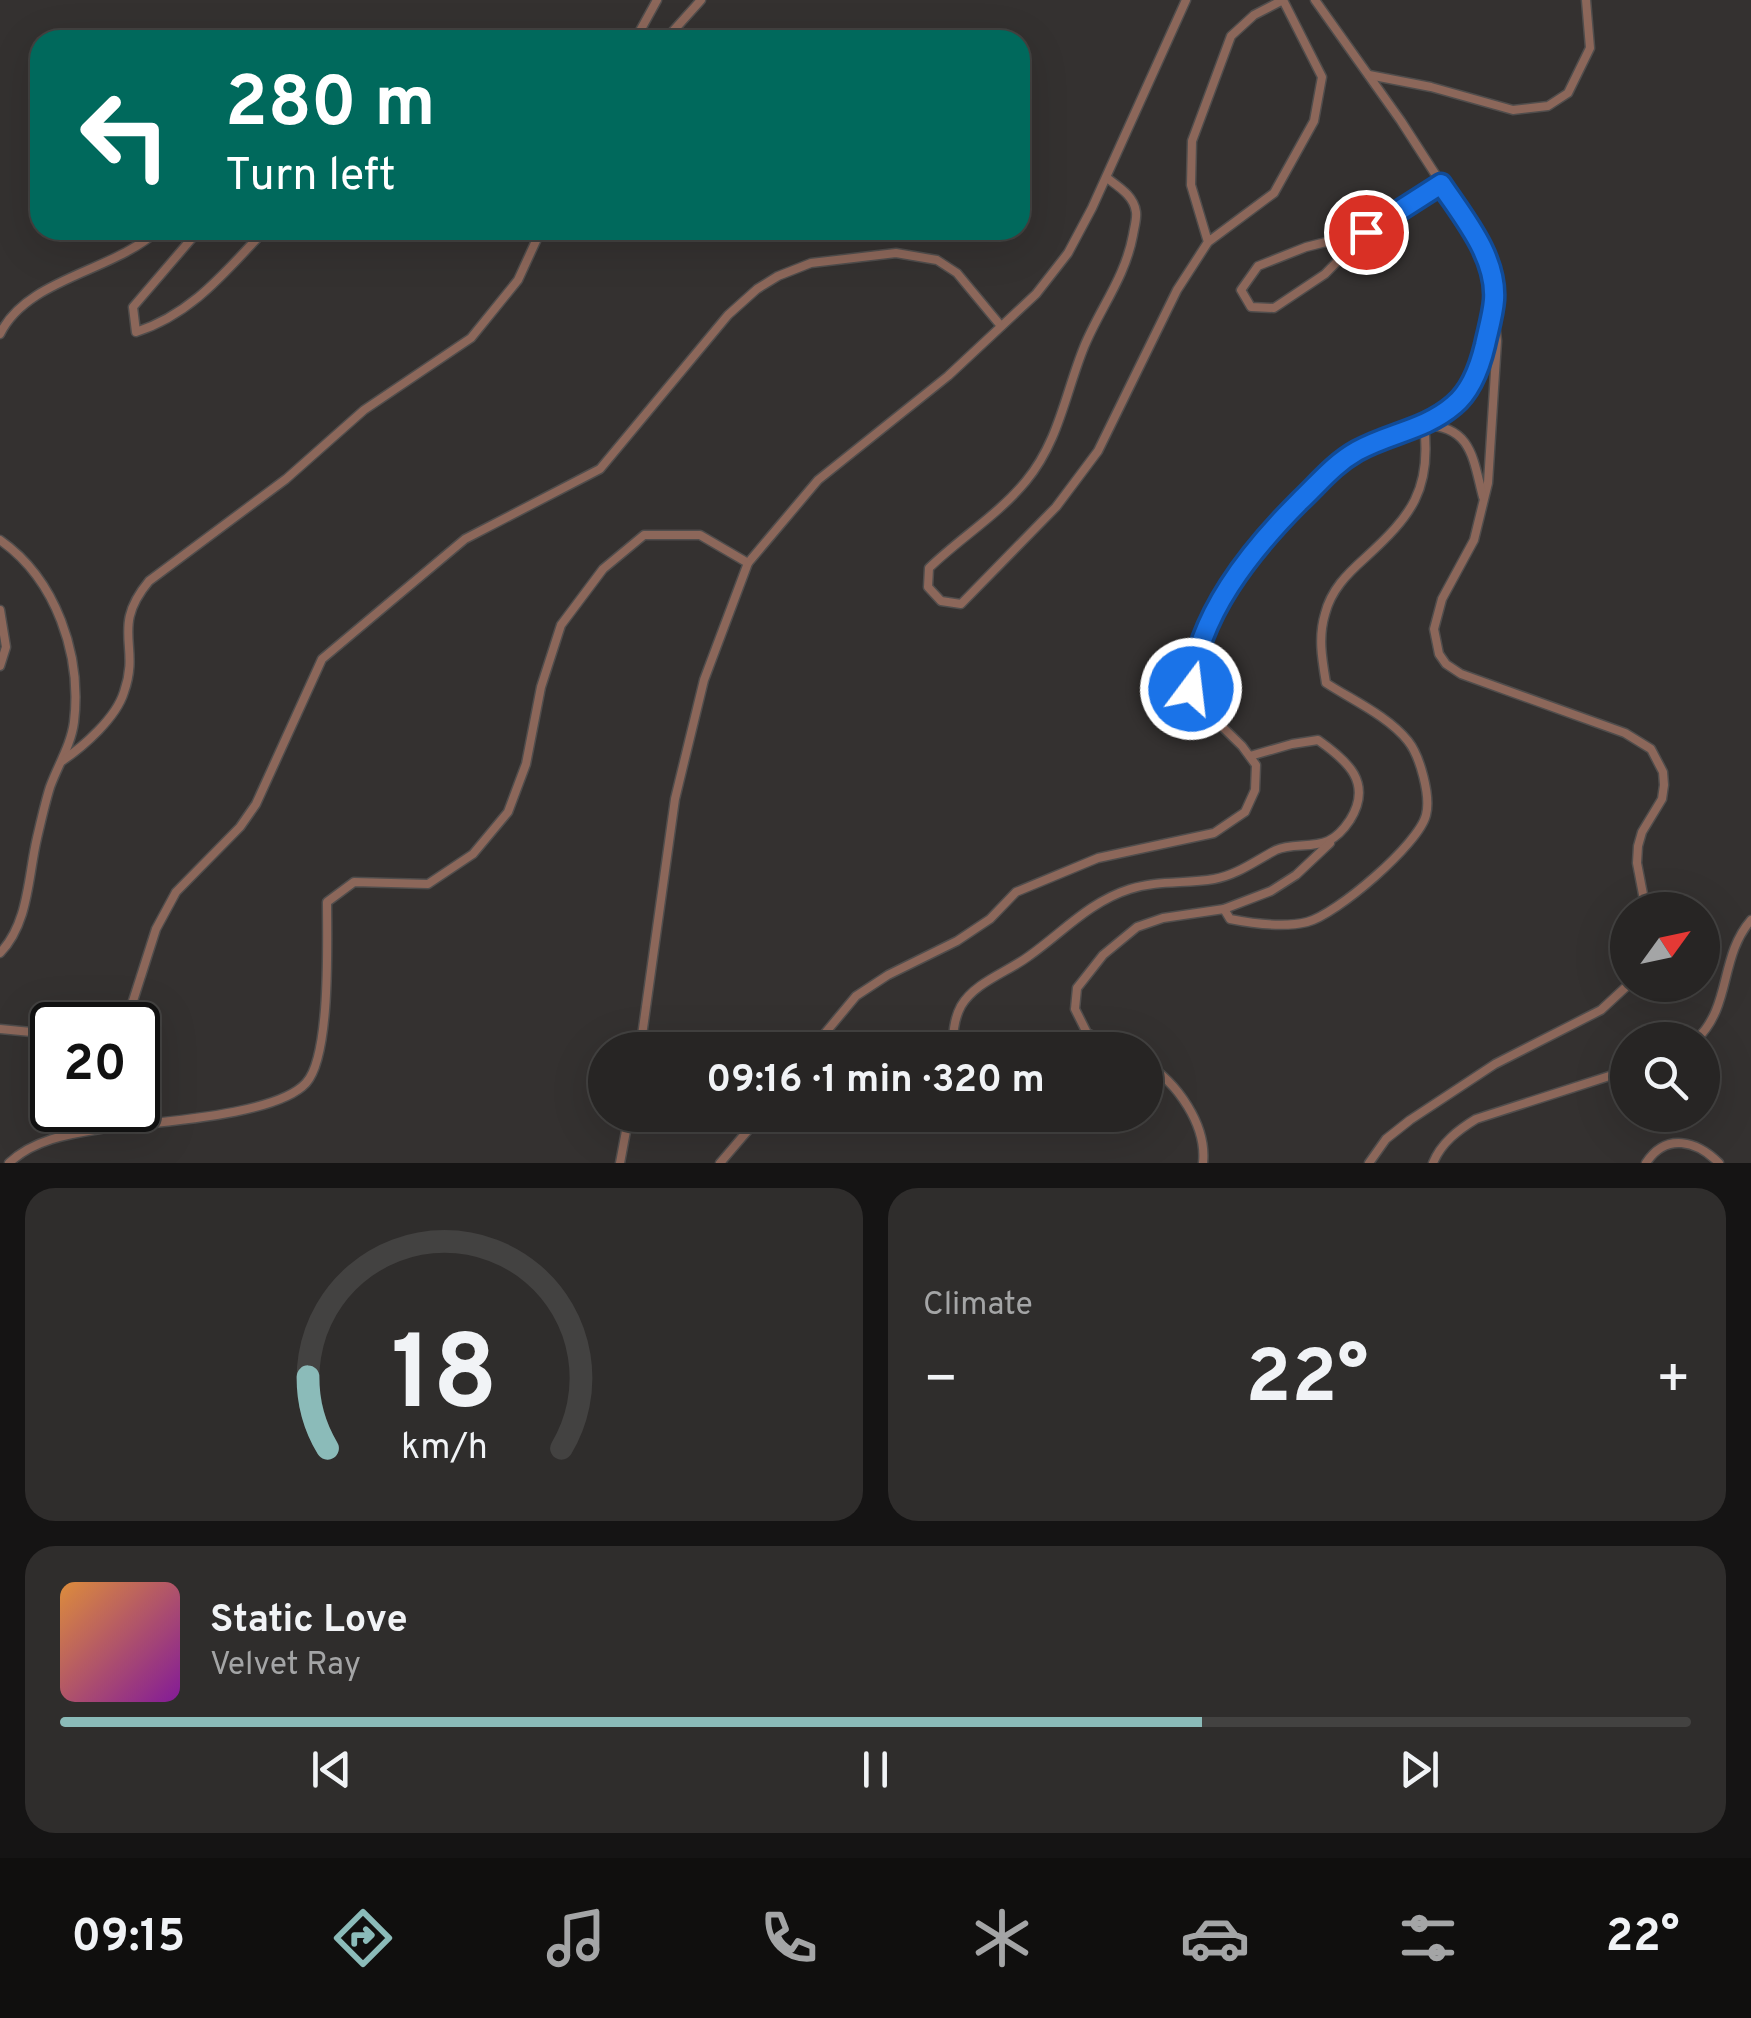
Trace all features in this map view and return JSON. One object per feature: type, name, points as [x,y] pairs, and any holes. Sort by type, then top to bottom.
[{"type":"lane","points":[[640,30],[657,0]]},
{"type":"lane","points":[[674,30],[701,0]]},
{"type":"lane","points":[[642,1032],[674,799],[704,680],[748,562],[818,480],[948,376],[1024,307],[1068,252],[1107,178],[1186,0]]},
{"type":"lane","points":[[1107,178],[1128,194],[1137,213],[1120,282],[1082,352],[1048,449],[1026,482],[928,568],[928,587],[941,601],[961,604],[1056,507],[1098,451],[1177,290],[1208,242],[1274,193],[1314,121],[1322,77],[1282,0],[1254,15],[1230,36],[1192,141],[1190,185],[1208,242]]},
{"type":"lane","points":[[1314,0],[1481,245],[1495,298],[1497,341],[1488,483],[1474,540],[1436,615],[1434,643],[1438,654],[1461,674],[1625,733],[1651,749],[1663,772],[1664,785],[1662,800],[1638,846],[1643,892]]},
{"type":"lane","points":[[1369,76],[1431,87],[1513,110],[1548,106],[1568,92],[1590,48],[1586,0]]},
{"type":"lane","points":[[1366,232],[1306,247],[1258,266],[1241,290],[1252,307],[1274,308],[1325,274],[1366,232],[1441,184]]},
{"type":"lane","points":[[0,334],[5,323],[26,302],[122,257],[145,240]]},
{"type":"lane","points":[[191,240],[134,307],[136,332],[165,322],[198,298],[255,240]]},
{"type":"lane","points":[[62,761],[88,743],[124,695],[128,617],[133,600],[150,581],[286,480],[364,410],[471,338],[518,280],[537,240]]},
{"type":"lane","points":[[133,1002],[156,929],[176,892],[240,827],[256,804],[322,659],[465,538],[600,469],[728,315],[757,290],[778,276],[811,264],[896,253],[937,260],[957,272],[1001,326]]},
{"type":"lane","points":[[826,1032],[856,996],[888,974],[958,941],[990,919],[1016,892],[1098,858],[1203,837],[1238,819],[1251,800],[1258,777],[1256,765],[1200,705],[1191,689],[1195,664],[1218,604],[1263,538],[1331,468],[1358,450],[1424,425],[1454,405],[1468,389],[1484,350],[1495,298]]},
{"type":"lane","points":[[1424,425],[1444,426],[1459,434],[1470,450],[1484,501]]},
{"type":"lane","points":[[1224,909],[1230,919],[1245,922],[1288,926],[1312,921],[1346,899],[1414,840],[1427,813],[1418,760],[1409,743],[1393,727],[1326,682],[1320,645],[1325,614],[1344,576],[1402,520],[1420,492],[1428,457],[1424,425]]},
{"type":"lane","points":[[8,1163],[34,1145],[66,1135],[255,1110],[286,1098],[308,1081],[318,1050],[328,980],[327,902],[354,882],[428,884],[472,854],[508,812],[526,764],[541,686],[561,625],[602,569],[644,535],[700,535],[748,562]]},
{"type":"lane","points":[[0,540],[28,562],[60,614],[74,700],[74,725],[36,840],[22,914],[14,935],[0,952]]},
{"type":"lane","points":[[0,610],[6,647],[0,666]]},
{"type":"lane","points":[[1087,1032],[1076,1009],[1077,988],[1103,955],[1137,927],[1162,918],[1224,909],[1284,883],[1333,840],[1357,808],[1359,789],[1347,762],[1318,740],[1250,756]]},
{"type":"lane","points":[[953,1032],[962,1004],[996,975],[1027,958],[1088,908],[1108,897],[1162,882],[1215,879],[1256,864],[1279,848],[1333,840]]},
{"type":"lane","points":[[1711,1022],[1718,1014],[1732,952],[1751,920]]},
{"type":"lane","points":[[1369,1163],[1386,1139],[1410,1120],[1495,1064],[1600,1010],[1610,1001]]},
{"type":"lane","points":[[0,1030],[30,1032]]},
{"type":"lane","points":[[1163,1074],[1182,1097],[1205,1148],[1204,1163]]},
{"type":"lane","points":[[1433,1163],[1437,1152],[1458,1130],[1476,1119],[1610,1076]]},
{"type":"lane","points":[[620,1163],[626,1132]]},
{"type":"lane","points":[[720,1163],[746,1132]]},
{"type":"lane","points":[[1646,1163],[1652,1154],[1678,1142],[1702,1146],[1719,1163]]},
{"type":"route","points":[[1191,689],[1195,664],[1218,604],[1263,538],[1331,468],[1358,450],[1424,425],[1454,405],[1476,372],[1495,298],[1481,245],[1441,184],[1366,232]]}]
